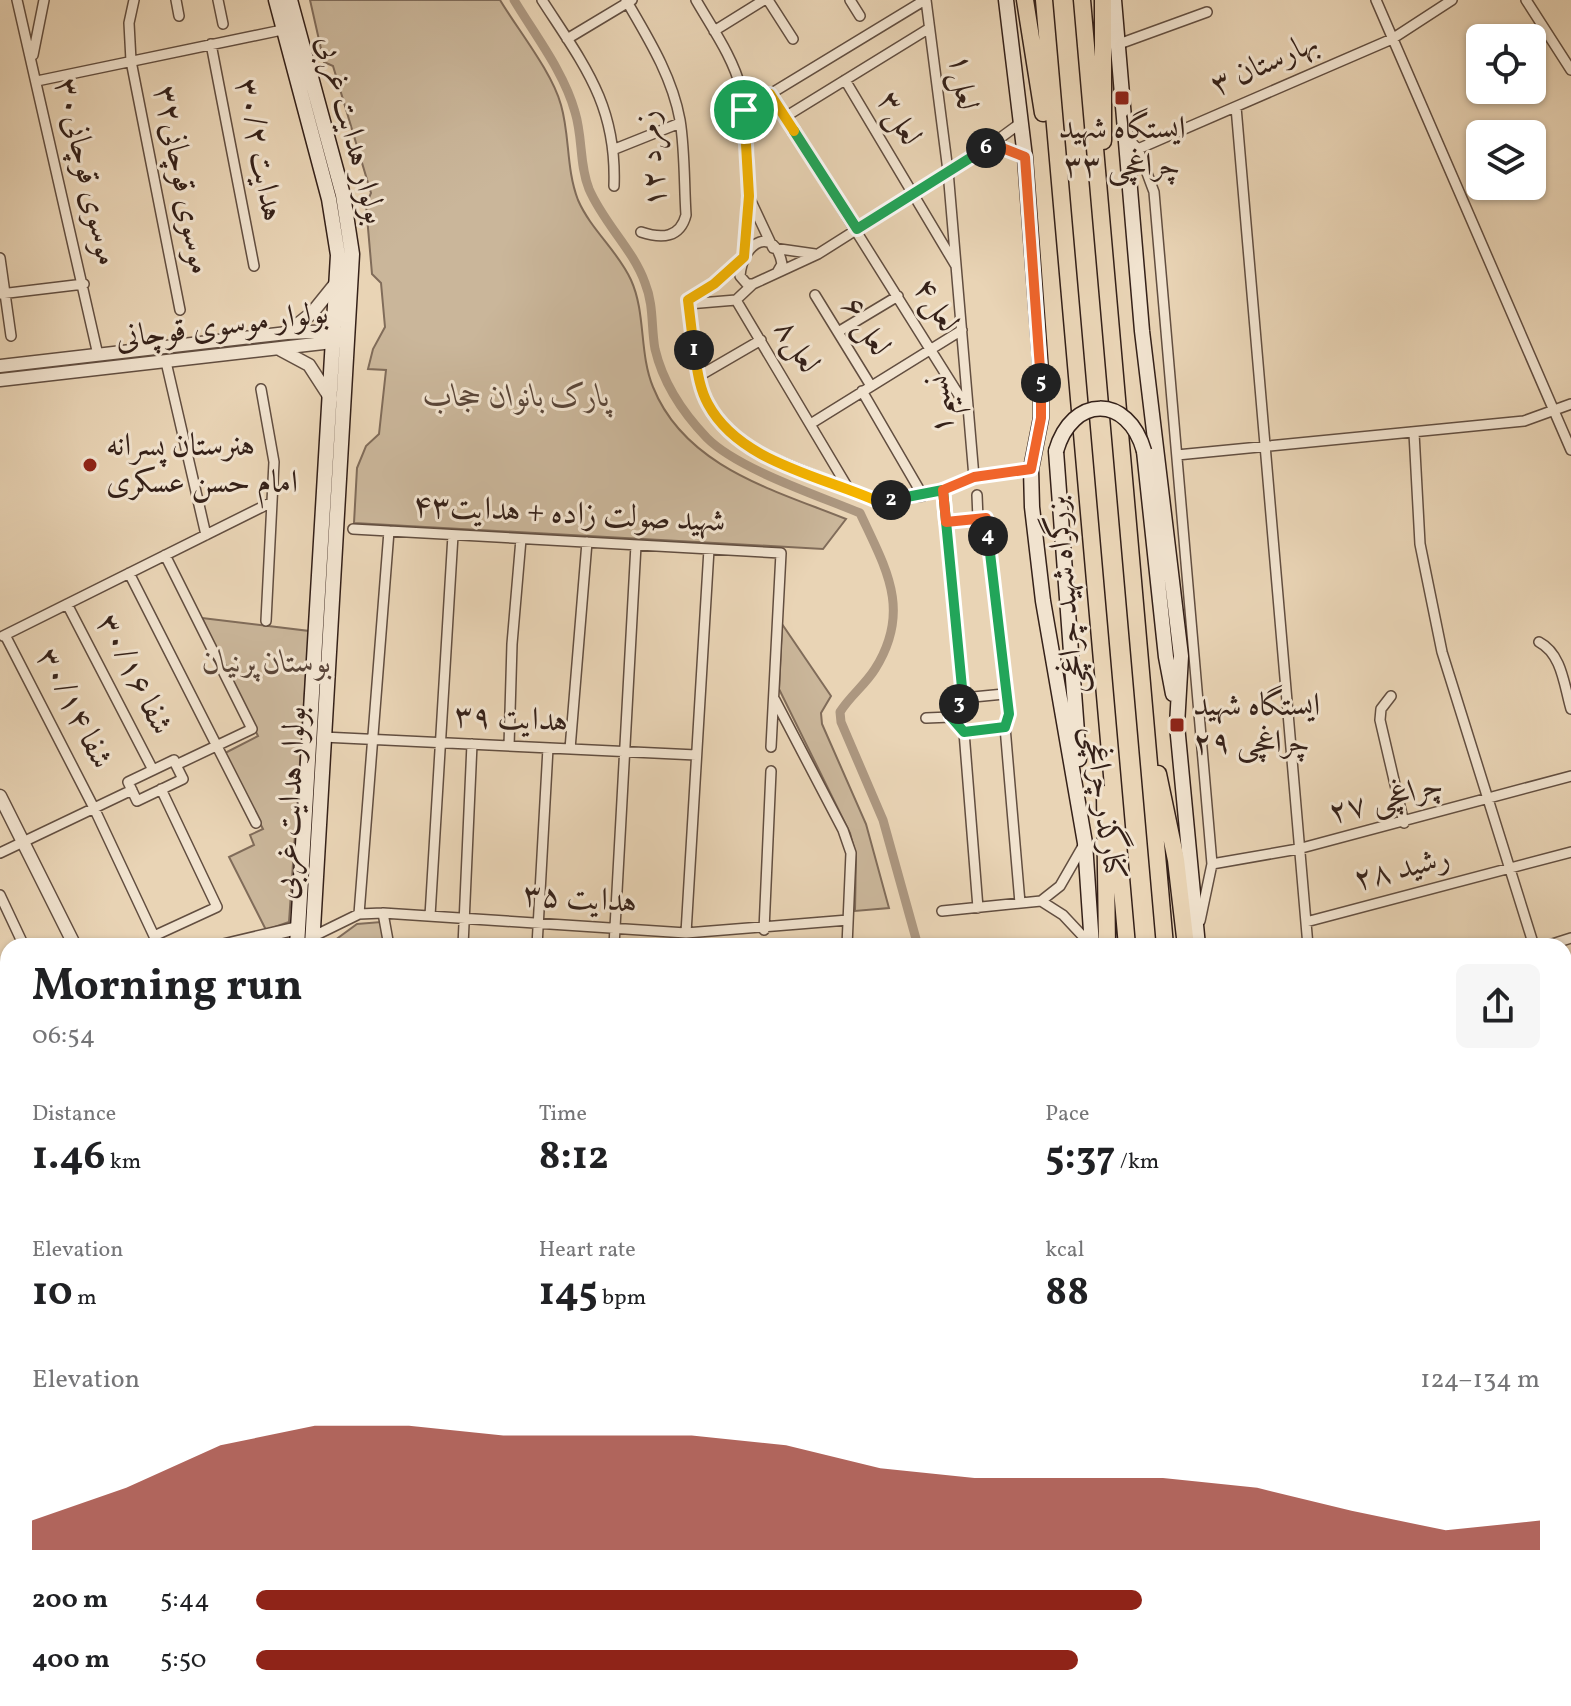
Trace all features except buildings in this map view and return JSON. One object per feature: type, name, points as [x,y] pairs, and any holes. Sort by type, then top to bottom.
[{"type":"highway","points":[[1025,0],[1060,210]]},
{"type":"highway","name":"بزرگراه شهید چراغچی","points":[[1044,0],[1060,210],[1126,938]]},
{"type":"highway","name":"بزرگراه شهید چراغچی","points":[[1082,0],[1164,938]]},
{"type":"highway","points":[[1100,199],[1104,115],[1103,0]]},
{"type":"highway","points":[[1145,731],[1176,860],[1185,938]]},
{"type":"highway","points":[[1107,938],[1103,816],[1109,749]]},
{"type":"main road","name":"بولوار هدایت غربی","points":[[276,0],[329,199],[337,242],[338,338],[323,632],[297,938]]},
{"type":"main road","name":"بولوار هدایت غربی","points":[[290,0],[350,228],[352,254],[331,399],[323,632],[323,737],[312,938]]},
{"type":"main road","name":"کنارگذر چراغچی","points":[[1006,0],[1022,122],[1041,372],[1041,418],[1031,469],[1043,601],[1085,843],[1091,938]]},
{"type":"main road","points":[[1114,0],[1142,331],[1181,656],[1177,714]]},
{"type":"main road","points":[[1085,843],[1056,451],[1063,428],[1080,413],[1096,408],[1108,409],[1127,419],[1139,434],[1144,451],[1166,657],[1177,714],[1198,938]]},
{"type":"street","name":"موسوی قوچانی۳۰","points":[[17,0],[98,355]]},
{"type":"street","points":[[32,58],[44,0]]},
{"type":"street","name":"موسوی قوچانی۳۲","points":[[134,0],[129,23],[131,61],[180,310]]},
{"type":"street","points":[[176,0],[179,16]]},
{"type":"street","points":[[218,0],[223,24]]},
{"type":"street","points":[[542,0],[599,92],[615,149],[614,186]]},
{"type":"street","points":[[696,0],[733,65],[744,110],[749,196],[740,276],[744,282],[753,284]]},
{"type":"street","points":[[714,31],[766,0],[793,39]]},
{"type":"street","points":[[850,0],[860,16]]},
{"type":"street","points":[[744,110],[926,0]]},
{"type":"street","name":"لعل۱","points":[[926,0],[957,267]]},
{"type":"street","points":[[1376,0],[1571,450]]},
{"type":"street","name":"بهارستان ۳","points":[[1138,149],[1392,39],[1452,0]]},
{"type":"street","points":[[1526,0],[1571,70]]},
{"type":"street","points":[[567,39],[629,1]]},
{"type":"street","name":"زمرد ۱۲","points":[[629,1],[663,66],[680,123],[686,215],[683,228],[675,235],[654,237],[641,232]]},
{"type":"street","points":[[1119,44],[1207,12]]},
{"type":"street","points":[[785,117],[928,29]]},
{"type":"street","points":[[37,81],[282,30]]},
{"type":"street","name":"هدایت ۳۰/۲","points":[[211,44],[254,266]]},
{"type":"street","name":"لعل۳","points":[[845,80],[957,267]]},
{"type":"street","name":"لعل۴","points":[[770,94],[969,410]]},
{"type":"street","points":[[1236,107],[1307,938]]},
{"type":"street","points":[[688,302],[736,300],[753,284],[818,254],[1022,122]]},
{"type":"street","points":[[615,149],[680,123]]},
{"type":"street","points":[[1125,136],[1138,149],[1154,192],[1212,864],[1198,938]]},
{"type":"street","points":[[992,144],[1025,157]]},
{"type":"street","points":[[749,196],[782,262],[778,271]]},
{"type":"street","points":[[688,302],[714,284],[744,257],[749,246],[756,241],[773,248],[818,254]]},
{"type":"street","points":[[0,258],[11,336]]},
{"type":"street","name":"نسیم۱","points":[[957,267],[974,477]]},
{"type":"street","points":[[287,333],[312,313],[337,282]]},
{"type":"street","points":[[4,293],[84,284]]},
{"type":"street","name":"لعل ۶","points":[[815,295],[838,332],[923,496]]},
{"type":"street","points":[[838,332],[898,296]]},
{"type":"street","name":"لعل۸","points":[[736,300],[848,488]]},
{"type":"street","points":[[688,302],[699,376],[708,404],[727,429],[754,451],[877,501],[923,496],[974,477],[1031,469]]},
{"type":"street","points":[[812,423],[962,330]]},
{"type":"street","name":"بولوار موسوی قوچانی","points":[[0,366],[287,333],[338,338]]},
{"type":"street","name":"بولوار موسوی قوچانی","points":[[0,380],[278,349],[338,338]]},
{"type":"street","points":[[699,376],[761,340]]},
{"type":"street","points":[[278,349],[309,365],[331,399]]},
{"type":"street","points":[[166,362],[206,535]]},
{"type":"street","points":[[261,389],[274,462],[266,621]]},
{"type":"street","points":[[1177,455],[1524,421],[1571,404]]},
{"type":"street","points":[[1414,433],[1420,544],[1442,652],[1532,938]]},
{"type":"street","points":[[943,490],[963,698],[951,717]]},
{"type":"street","points":[[977,495],[978,519]]},
{"type":"street","points":[[3,636],[272,502]]},
{"type":"street","points":[[946,522],[986,518],[1004,694],[1009,714],[1005,727],[1020,903]]},
{"type":"street","name":"شهید صولت زاده + هدایت۴۳","points":[[353,529],[781,553],[773,697]]},
{"type":"street","points":[[359,914],[389,531]]},
{"type":"street","points":[[430,916],[453,535]]},
{"type":"street","points":[[509,746],[512,644],[521,539]]},
{"type":"street","points":[[570,749],[587,542]]},
{"type":"street","points":[[614,938],[636,545]]},
{"type":"street","points":[[686,933],[709,549]]},
{"type":"street","points":[[165,555],[252,729],[176,765]]},
{"type":"street","points":[[129,573],[256,823]]},
{"type":"street","name":"شفا ۳۰/۱۶","points":[[67,604],[153,770]]},
{"type":"street","name":"شفا ۳۰/۱۴","points":[[3,636],[94,808],[154,936],[217,907],[161,789]]},
{"type":"street","points":[[1539,642],[1550,648],[1557,659],[1571,709]]},
{"type":"street","points":[[963,698],[1004,694]]},
{"type":"street","points":[[1391,696],[1381,709],[1380,720],[1404,823]]},
{"type":"street","points":[[771,747],[773,697]]},
{"type":"street","points":[[773,697],[843,830],[851,853],[847,938]]},
{"type":"street","points":[[926,718],[951,717]]},
{"type":"street","points":[[951,717],[964,732],[978,908]]},
{"type":"street","points":[[964,732],[1005,727]]},
{"type":"street","name":"هدایت ۳۹","points":[[323,737],[696,755]]},
{"type":"street","points":[[464,938],[472,744]]},
{"type":"street","points":[[537,938],[548,748]]},
{"type":"street","points":[[174,760],[176,765],[183,779],[137,801],[128,782],[174,760]]},
{"type":"street","points":[[764,930],[771,771]]},
{"type":"street","name":"چراغچی ۲۷","points":[[1212,864],[1298,849],[1571,776]]},
{"type":"street","points":[[0,853],[132,790]]},
{"type":"street","points":[[0,796],[71,938]]},
{"type":"street","points":[[942,911],[1041,901],[1060,886],[1085,843]]},
{"type":"street","name":"رشید ۲۸","points":[[1306,922],[1571,852]]},
{"type":"street","points":[[0,895],[20,938]]},
{"type":"street","points":[[1041,901],[1063,915],[1085,938]]},
{"type":"street","points":[[383,913],[388,938]]},
{"type":"street","name":"هدایت ۳۵","points":[[317,938],[359,914],[383,913],[686,933],[764,930],[848,920]]},
{"type":"street","points":[[260,938],[298,928]]},
{"type":"green space","name":"پارک بانوان حجاب","points":[[310,0],[500,0],[557,92],[578,200],[631,280],[639,306],[649,374],[668,414],[687,437],[734,472],[846,519],[823,549],[354,523],[357,468],[366,446],[379,434],[386,370],[368,369],[373,349],[385,327],[381,283],[372,274],[366,205],[371,193],[333,66],[324,62]]},
{"type":"green space","name":"بوستان پرنیان","points":[[202,618],[309,631],[289,922],[266,930],[229,857],[254,845],[250,835],[263,829],[225,753],[258,736]]},
{"type":"green space","points":[[782,624],[831,696],[821,713],[822,724],[866,824],[889,908],[855,911],[856,856],[850,833],[779,689]]},
{"type":"green space","points":[[381,922],[384,938],[338,938],[357,924]]},
{"type":"waterway","points":[[514,0],[570,97],[589,189],[640,271],[650,300],[655,349],[669,386],[682,408],[707,438],[738,460],[860,513],[879,553],[891,590],[892,628],[875,669],[840,712],[841,722],[883,820],[916,938]]},
{"type":"place","name":"ایستگاه شهید چراغچی ۳۳","points":[[1122,98]]},
{"type":"place","name":"هنرستان پسرانه امام حسن عسکری","points":[[90,465]]},
{"type":"place","name":"ایستگاه شهید چراغچی ۲۹","points":[[1177,725]]},
{"type":"route","points":[[744,110],[749,196],[744,257],[714,284],[688,300],[689,327],[708,404],[727,429],[754,451],[877,501],[902,500],[943,490],[946,522],[963,698],[951,717],[964,732],[1005,727],[1009,714],[1004,694],[986,518],[946,522],[943,490],[974,477],[1031,469],[1041,418],[1041,372],[1025,157],[992,144],[857,229],[770,94],[744,110]]}]
